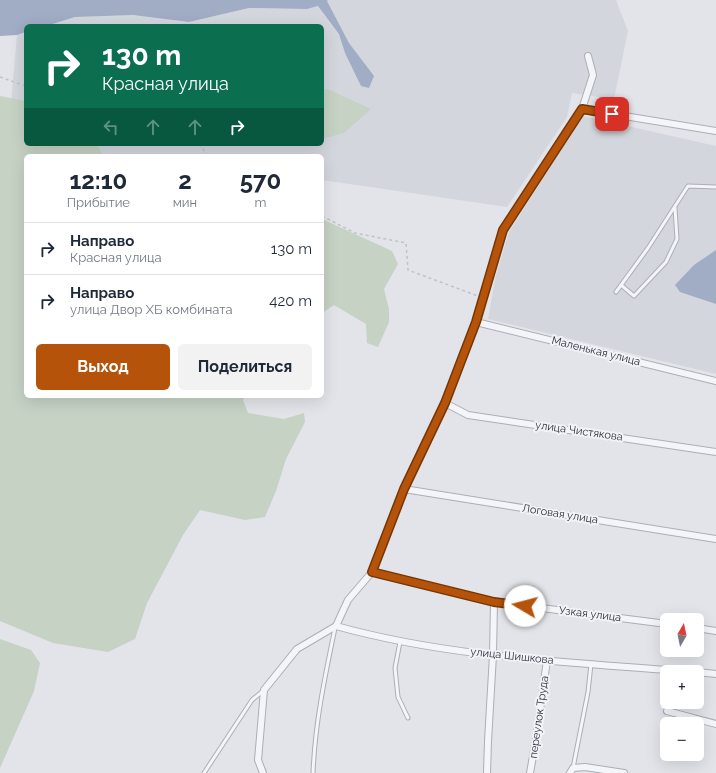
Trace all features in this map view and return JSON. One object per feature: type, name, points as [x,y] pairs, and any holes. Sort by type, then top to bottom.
[{"type":"street","points":[[263,773],[258,760],[264,690],[297,649],[336,626],[348,600],[372,572],[404,489],[445,403],[476,322],[503,230],[582,109],[593,75],[588,56]]},
{"type":"street","points":[[582,109],[716,131]]},
{"type":"street","name":"Маленькая улица","points":[[476,322],[716,381]]},
{"type":"street","name":"улица Чистякова","points":[[445,403],[468,415],[716,452]]},
{"type":"street","name":"Логовая улица","points":[[404,489],[716,539]]},
{"type":"street","name":"Узкая улица","points":[[372,572],[494,602],[660,623]]},
{"type":"street","points":[[487,773],[493,656],[494,602]]},
{"type":"street","name":"улица Шишкова","points":[[336,626],[400,642],[493,656],[660,670]]},
{"type":"street","points":[[704,629],[716,631]]},
{"type":"street","name":"переулок Труда","points":[[530,773],[547,660]]},
{"type":"street","points":[[704,673],[716,674]]},
{"type":"street","points":[[667,711],[716,724]]},
{"type":"street","points":[[572,771],[585,768],[624,773]]},
{"type":"lane","points":[[616,292],[648,248],[688,186],[716,187]]},
{"type":"lane","points":[[621,285],[634,296],[666,262],[677,238],[675,207]]},
{"type":"lane","points":[[313,773],[314,750],[320,701],[336,626]]},
{"type":"lane","points":[[400,642],[395,668],[398,697],[408,718]]},
{"type":"lane","points":[[572,771],[588,692],[591,664]]},
{"type":"lane","points":[[204,773],[252,700],[264,690]]},
{"type":"path","points":[[0,78],[24,85]]},
{"type":"path","points":[[324,217],[355,233],[406,242],[408,270],[483,298]]},
{"type":"shaded area","points":[[616,0],[628,31],[614,99],[572,93],[567,117],[507,207],[324,180],[324,154],[24,154],[8,137],[17,35],[24,33],[24,146],[324,146],[324,24],[52,24],[75,17],[133,15],[189,22],[249,8],[307,9],[318,6],[340,34],[345,53],[373,76],[349,43],[327,1]]},
{"type":"shaded area","points":[[583,116],[716,146],[716,374],[488,319],[496,275],[509,232]]},
{"type":"green space","points":[[328,89],[371,109],[344,133],[324,138],[324,90]]},
{"type":"green space","points":[[0,96],[24,101],[24,146],[98,146],[101,154],[24,154],[24,398],[244,398],[243,400],[248,413],[284,419],[304,413],[305,422],[286,459],[276,491],[265,517],[245,520],[200,510],[183,535],[147,603],[135,639],[108,652],[53,643],[0,621]]},
{"type":"green space","points":[[324,220],[392,251],[398,264],[384,289],[389,309],[389,322],[378,347],[367,343],[366,324],[334,305],[324,312]]},
{"type":"green space","points":[[0,639],[31,650],[40,663],[34,691],[0,768]]},
{"type":"water","points":[[0,0],[328,0],[327,1],[349,43],[374,76],[369,88],[361,86],[345,53],[339,34],[318,6],[307,9],[249,8],[189,22],[133,15],[75,17],[52,24],[24,24],[24,33],[17,35],[0,36]]},
{"type":"water","points":[[716,250],[716,304],[680,292],[675,285],[694,265]]},
{"type":"route","points":[[525,606],[494,602],[372,572],[404,489],[445,403],[476,322],[503,230],[582,109],[612,114]]}]
